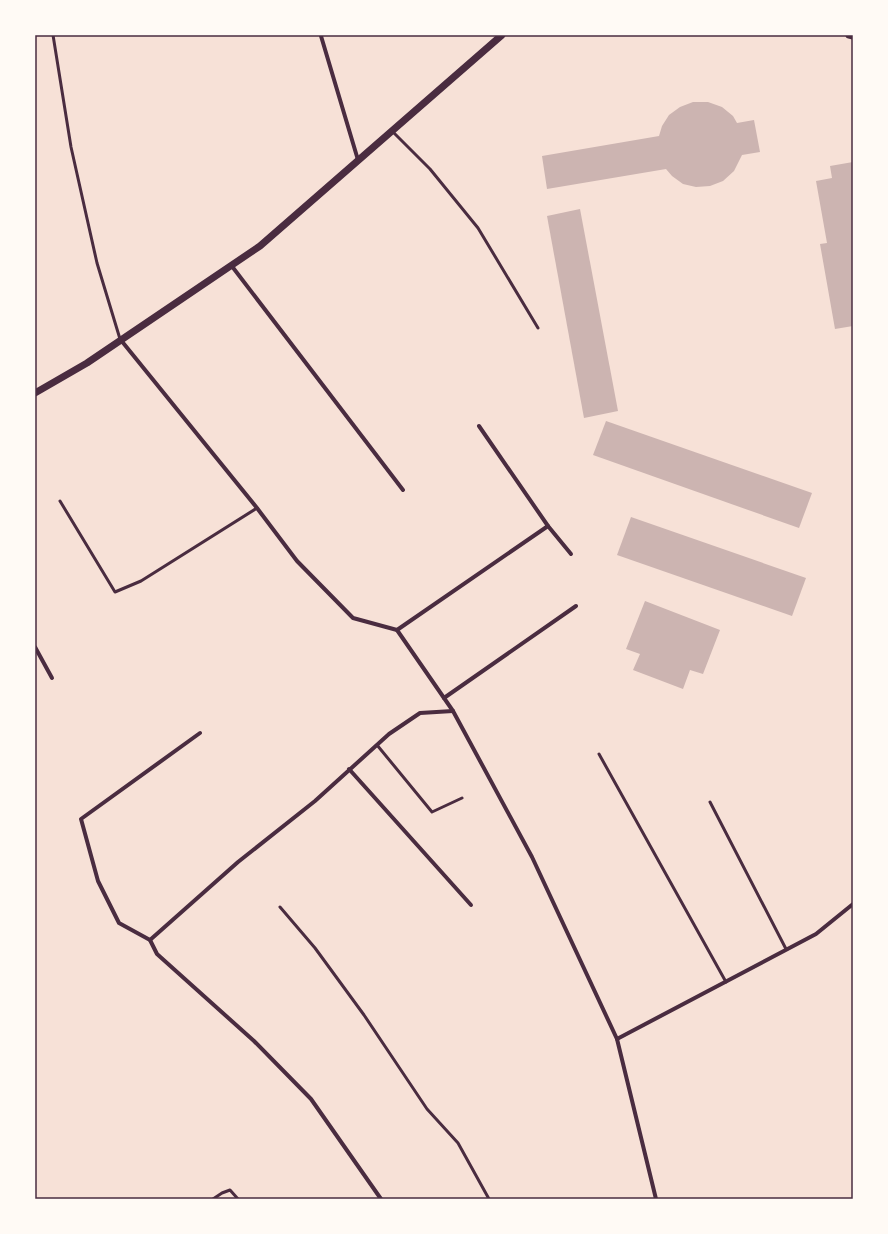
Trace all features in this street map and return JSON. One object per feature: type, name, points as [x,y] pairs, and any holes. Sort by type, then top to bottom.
[{"type":"street","points":[[35,393],[87,363],[120,339],[260,246],[502,35]]},
{"type":"street","points":[[849,35],[853,36]]},
{"type":"street","points":[[321,36],[358,160]]},
{"type":"street","points":[[232,265],[404,490]]},
{"type":"street","points":[[120,339],[298,561],[353,618],[397,630],[453,712],[532,857],[618,1039],[656,1199]]},
{"type":"street","points":[[479,426],[548,526],[571,554]]},
{"type":"street","points":[[397,630],[548,526]]},
{"type":"street","points":[[444,698],[576,606]]},
{"type":"street","points":[[35,647],[52,678]]},
{"type":"street","points":[[150,940],[238,862],[314,801],[389,734],[420,713],[453,712]]},
{"type":"street","points":[[200,733],[82,819],[98,881],[119,922],[150,940],[157,954],[254,1041],[311,1099],[381,1199]]},
{"type":"street","points":[[349,769],[471,905]]},
{"type":"street","points":[[618,1039],[816,934],[853,904]]},
{"type":"lane","points":[[53,35],[71,147],[91,240],[120,339]]},
{"type":"lane","points":[[392,131],[430,169],[478,228],[538,328]]},
{"type":"lane","points":[[60,501],[115,592],[141,582],[257,508]]},
{"type":"lane","points":[[377,745],[432,812],[462,798]]},
{"type":"lane","points":[[599,754],[726,982]]},
{"type":"lane","points":[[710,802],[786,949]]},
{"type":"lane","points":[[280,907],[315,948],[355,1003],[427,1109],[458,1143],[489,1199]]},
{"type":"lane","points":[[213,1199],[230,1190],[238,1199]]},
{"type":"building","points":[[693,102],[708,102],[722,107],[733,116],[737,123],[754,120],[760,152],[742,155],[734,171],[723,181],[710,186],[696,187],[683,184],[672,176],[666,169],[547,189],[542,156],[659,136],[662,126],[669,115],[680,107]]},
{"type":"building","points":[[853,162],[853,326],[835,329],[820,244],[827,243],[816,181],[832,178],[830,166]]},
{"type":"building","points":[[580,209],[618,411],[584,418],[547,216]]},
{"type":"building","points":[[606,421],[812,493],[799,528],[593,455]]},
{"type":"building","points":[[631,517],[806,578],[792,616],[617,555]]},
{"type":"building","points":[[645,601],[720,630],[703,674],[690,670],[683,689],[633,670],[640,654],[626,649]]}]
